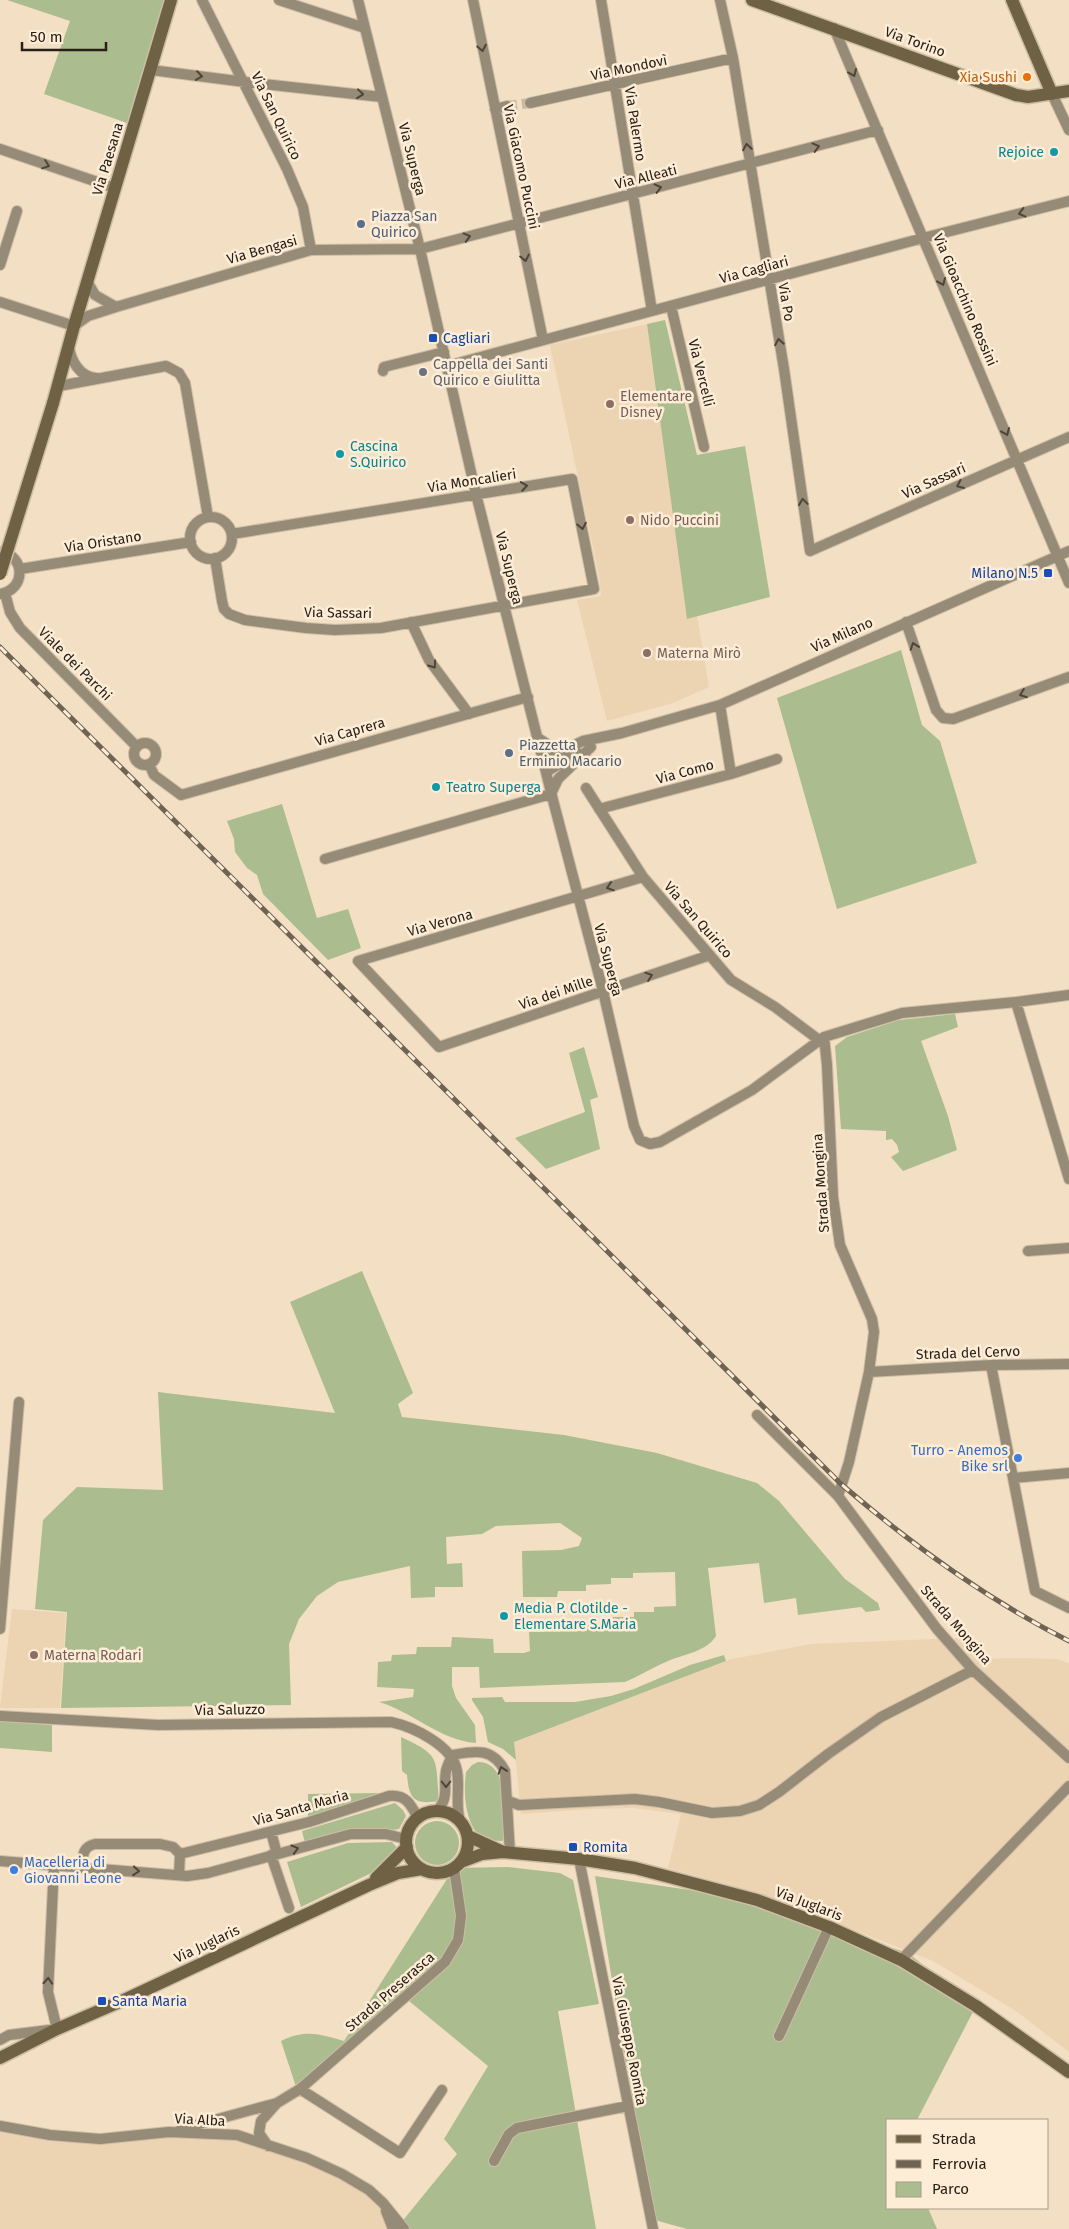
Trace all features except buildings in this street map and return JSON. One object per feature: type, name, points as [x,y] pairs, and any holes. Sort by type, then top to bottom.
[{"type":"street","name":"Via Paesana","points":[[0,574],[59,386],[87,280],[171,0]]},
{"type":"street","name":"Via San Quirico","points":[[202,0],[245,82],[287,169],[303,207],[311,250]]},
{"type":"street","points":[[279,0],[365,28]]},
{"type":"street","name":"Via Superga","points":[[358,0],[420,249],[476,494],[551,794],[603,991],[634,1126],[640,1140],[650,1144],[660,1142],[752,1090],[821,1038]]},
{"type":"street","name":"Via Giacomo Puccini","points":[[473,0],[518,223],[544,340]]},
{"type":"street","name":"Via Palermo","points":[[601,0],[652,311]]},
{"type":"street","name":"Via Po","points":[[720,0],[733,58],[784,369],[810,551]]},
{"type":"street","name":"Via Torino","points":[[752,0],[1016,95],[1028,97],[1069,91]]},
{"type":"street","points":[[1012,0],[1069,130]]},
{"type":"street","name":"Via Gioacchino Rossini","points":[[834,28],[1069,584]]},
{"type":"street","name":"Via Mondovì","points":[[530,103],[733,58]]},
{"type":"street","points":[[150,70],[382,97]]},
{"type":"street","points":[[495,109],[508,106]]},
{"type":"street","name":"Via Alleati","points":[[420,249],[878,130]]},
{"type":"street","points":[[0,149],[115,188]]},
{"type":"street","name":"Via Cagliari","points":[[447,366],[923,238],[1069,201]]},
{"type":"street","points":[[0,265],[17,211]]},
{"type":"street","name":"Via Bengasi","points":[[74,326],[88,316],[116,307],[311,250],[420,249]]},
{"type":"street","points":[[87,280],[95,295],[116,307]]},
{"type":"street","points":[[0,302],[74,326]]},
{"type":"street","name":"Via Vercelli","points":[[670,306],[704,446]]},
{"type":"street","points":[[69,343],[70,354],[78,368],[91,378],[100,379]]},
{"type":"street","points":[[383,371],[384,367],[444,352]]},
{"type":"street","points":[[59,386],[166,366],[174,369],[183,378],[208,517]]},
{"type":"street","name":"Via Sassari","points":[[810,551],[1069,437]]},
{"type":"street","name":"Via Moncalieri","points":[[232,534],[572,479],[594,589],[504,604]]},
{"type":"street","points":[[208,517],[224,521],[232,534],[232,542],[228,550],[215,558],[200,555],[191,542],[193,528],[199,520],[208,517]]},
{"type":"street","name":"Via Oristano","points":[[20,570],[191,542]]},
{"type":"street","name":"Via Milano","points":[[543,760],[583,741],[622,733],[720,705],[1069,551]]},
{"type":"street","points":[[0,552],[12,556],[20,570]]},
{"type":"street","name":"Via Sassari","points":[[215,558],[224,610],[236,618],[306,628],[335,630],[381,628],[504,604]]},
{"type":"street","name":"Viale dei Parchi","points":[[20,570],[20,578],[16,586],[3,593],[10,612],[20,628],[137,747]]},
{"type":"street","points":[[411,622],[429,660],[469,714]]},
{"type":"street","points":[[906,622],[936,710],[943,718],[952,719],[1069,677]]},
{"type":"street","name":"Via Caprera","points":[[181,795],[528,697]]},
{"type":"street","points":[[720,705],[731,774]]},
{"type":"street","name":"Via Milano","points":[[546,772],[591,747],[622,733]]},
{"type":"street","points":[[538,738],[550,746],[569,748]]},
{"type":"street","name":"Viale dei Parchi","points":[[148,743],[155,750],[155,758],[149,764],[142,764],[136,759],[137,747],[148,743]]},
{"type":"street","points":[[324,859],[551,794],[558,779],[591,747]]},
{"type":"street","name":"Via Como","points":[[599,809],[731,774],[777,759]]},
{"type":"street","name":"Viale dei Parchi","points":[[149,764],[154,775],[181,795]]},
{"type":"street","name":"Via San Quirico","points":[[586,788],[642,877],[732,980],[821,1038]]},
{"type":"street","name":"Via Verona","points":[[438,1047],[358,960],[642,877]]},
{"type":"street","name":"Via dei Mille","points":[[438,1047],[710,955]]},
{"type":"street","points":[[821,1038],[902,1013],[1069,995]]},
{"type":"street","points":[[1016,1002],[1069,1179]]},
{"type":"street","name":"Strada Mongina","points":[[821,1038],[827,1065],[834,1207],[840,1246],[872,1319],[874,1332],[869,1372],[849,1462],[838,1496]]},
{"type":"street","points":[[1028,1251],[1069,1248]]},
{"type":"street","name":"Strada del Cervo","points":[[869,1372],[991,1365],[1069,1364]]},
{"type":"street","points":[[991,1365],[1035,1591],[1069,1608]]},
{"type":"street","points":[[0,1629],[19,1402]]},
{"type":"street","name":"Strada Mongina","points":[[757,1415],[838,1496],[937,1629],[973,1670],[1069,1758]]},
{"type":"street","points":[[1013,1478],[1069,1473]]},
{"type":"street","points":[[508,1801],[519,1805],[635,1799],[712,1813],[740,1811],[759,1805],[779,1792],[828,1754],[881,1717],[973,1670]]},
{"type":"street","name":"Via Saluzzo","points":[[0,1716],[158,1725],[392,1722],[404,1725],[426,1736],[452,1755]]},
{"type":"street","points":[[452,1755],[486,1752],[499,1760],[505,1771],[508,1801],[507,1852]]},
{"type":"street","points":[[437,1811],[446,1796],[446,1772],[452,1755]]},
{"type":"street","points":[[452,1755],[457,1771],[456,1809],[468,1836],[466,1854],[457,1865],[440,1873],[422,1869],[410,1856],[407,1843],[408,1831],[418,1818],[429,1812],[437,1811],[446,1812],[460,1821]]},
{"type":"street","points":[[901,1960],[1069,1786]]},
{"type":"street","name":"Via Santa Maria","points":[[180,1854],[271,1832],[396,1795],[405,1798],[418,1818]]},
{"type":"street","points":[[271,1832],[274,1854],[289,1908]]},
{"type":"street","points":[[0,1861],[179,1875],[208,1873],[351,1834],[386,1834],[407,1843]]},
{"type":"street","name":"Via Juglaris","points":[[468,1836],[507,1852]]},
{"type":"street","name":"Via Juglaris","points":[[369,1885],[407,1843]]},
{"type":"street","points":[[82,1867],[83,1852],[86,1848],[95,1844],[160,1844],[173,1847],[180,1854],[179,1875]]},
{"type":"street","name":"Via Juglaris","points":[[457,1865],[482,1854],[507,1852],[579,1859],[635,1868],[757,1900],[829,1927],[901,1960],[976,2006],[1069,2072]]},
{"type":"street","name":"Via Giuseppe Romita","points":[[579,1859],[653,2229]]},
{"type":"street","points":[[54,1865],[48,1992],[57,2029]]},
{"type":"street","name":"Strada Preserasca","points":[[169,2132],[277,2103],[300,2089],[445,1962],[458,1940],[461,1916],[457,1865]]},
{"type":"street","name":"Via Juglaris","points":[[0,2058],[57,2029],[124,2000],[369,1885],[398,1873],[422,1869]]},
{"type":"street","points":[[779,2036],[829,1927]]},
{"type":"street","name":"Via Juglaris","points":[[0,2040],[9,2035],[57,2029]]},
{"type":"street","points":[[300,2089],[400,2153],[442,2090]]},
{"type":"street","name":"Strada Preserasca","points":[[268,2146],[259,2133],[261,2121],[277,2103]]},
{"type":"street","points":[[494,2161],[509,2134],[517,2128],[628,2106]]},
{"type":"street","points":[[237,2136],[233,2126],[235,2118],[242,2113]]},
{"type":"street","name":"Via Alba","points":[[0,2126],[50,2135],[100,2139],[169,2132],[237,2136],[307,2158],[342,2174],[368,2190],[383,2203],[404,2229]]},
{"type":"street","name":"Via Alba","points":[[383,2203],[393,2229]]},
{"type":"shaded area","points":[[647,324],[687,619],[697,616],[709,687],[673,703],[607,721],[577,600],[601,596],[599,576],[550,345]]},
{"type":"shaded area","name":"Materna Rodari","points":[[12,1609],[66,1613],[60,1708],[0,1708]]},
{"type":"shaded area","points":[[959,1638],[982,1659],[1056,1659],[1069,1663],[1069,2052],[1016,2011],[933,1961],[760,1893],[668,1868],[681,1814],[633,1808],[521,1814],[514,1742],[732,1659],[811,1644]]},
{"type":"shaded area","points":[[0,2126],[100,2139],[169,2132],[237,2135],[307,2158],[383,2203],[393,2229],[0,2229]]},
{"type":"green space","points":[[7,0],[164,0],[127,123],[44,94],[70,21]]},
{"type":"green space","points":[[665,320],[697,455],[745,446],[770,597],[687,619],[647,324]]},
{"type":"green space","points":[[901,650],[922,725],[940,741],[977,863],[837,909],[777,698]]},
{"type":"green space","points":[[282,804],[317,918],[348,909],[361,948],[328,960],[263,894],[257,875],[247,868],[235,852],[234,839],[227,821]]},
{"type":"green space","points":[[955,1014],[958,1027],[921,1041],[948,1116],[957,1150],[903,1171],[891,1157],[899,1152],[897,1145],[892,1139],[886,1140],[886,1131],[841,1129],[835,1046],[847,1037],[899,1020]]},
{"type":"green space","points":[[584,1047],[598,1097],[590,1100],[600,1149],[546,1169],[515,1138],[585,1112],[569,1053]]},
{"type":"green space","points":[[362,1271],[413,1393],[398,1404],[402,1417],[564,1435],[657,1453],[757,1483],[779,1501],[845,1579],[878,1603],[880,1610],[866,1612],[861,1607],[798,1615],[796,1598],[764,1603],[759,1563],[708,1568],[716,1636],[707,1646],[662,1663],[625,1682],[480,1688],[479,1667],[452,1667],[452,1686],[456,1698],[475,1725],[476,1743],[463,1741],[450,1737],[403,1712],[379,1702],[413,1697],[414,1689],[377,1687],[378,1662],[391,1661],[392,1655],[416,1654],[417,1647],[451,1647],[452,1637],[493,1639],[494,1653],[524,1653],[530,1651],[529,1632],[587,1631],[587,1625],[613,1625],[613,1617],[634,1617],[634,1612],[654,1612],[654,1607],[676,1606],[675,1572],[633,1573],[633,1578],[611,1578],[611,1584],[586,1585],[586,1591],[558,1591],[557,1597],[523,1597],[522,1551],[561,1550],[579,1546],[582,1538],[560,1523],[496,1526],[482,1534],[446,1537],[447,1564],[462,1563],[463,1587],[435,1587],[435,1597],[411,1598],[410,1566],[338,1582],[317,1596],[299,1619],[289,1644],[291,1705],[61,1708],[67,1612],[35,1609],[43,1520],[77,1487],[163,1490],[158,1392],[335,1413],[290,1302]]},
{"type":"green space","points":[[724,1655],[726,1661],[514,1742],[516,1760],[503,1749],[488,1742],[483,1717],[472,1700],[472,1698],[502,1697],[505,1702],[575,1702],[611,1696],[634,1689],[690,1665]]},
{"type":"green space","points":[[0,1721],[52,1725],[52,1752],[0,1748]]},
{"type":"green space","points":[[401,1737],[424,1749],[434,1760],[439,1801],[418,1801],[411,1795],[407,1775],[402,1771]]},
{"type":"green space","points":[[478,1762],[488,1764],[496,1771],[501,1780],[506,1816],[506,1838],[502,1841],[482,1840],[472,1825],[466,1808],[466,1772],[472,1765]]},
{"type":"green space","points":[[380,1793],[379,1797],[308,1818],[308,1794]]},
{"type":"green space","points":[[395,1803],[403,1810],[406,1816],[399,1829],[305,1843],[302,1831]]},
{"type":"green space","points":[[441,1821],[453,1827],[458,1834],[458,1852],[453,1859],[446,1864],[433,1865],[425,1862],[418,1855],[415,1839],[418,1831],[425,1824]]},
{"type":"green space","points":[[392,1842],[399,1850],[390,1864],[301,1907],[287,1862],[348,1843]]},
{"type":"green space","points":[[507,1867],[560,1873],[573,1880],[599,2004],[558,2011],[596,2229],[406,2229],[400,2224],[457,2154],[444,2139],[488,2066],[409,2001],[297,2090],[281,2041],[297,2035],[312,2034],[344,2041],[454,1868]]},
{"type":"green space","points":[[595,1876],[757,1900],[829,1927],[908,1953],[976,2006],[918,2119],[886,2119],[886,2209],[928,2209],[937,2229],[687,2229],[651,2219]]},
{"type":"tunnel","points":[[507,106],[530,103]]},
{"type":"railway","points":[[0,647],[841,1484],[950,1570],[1038,1625],[1069,1641]]},
{"type":"place","name":"Xia Sushi","points":[[1027,77]]},
{"type":"place","name":"Rejoice","points":[[1054,152]]},
{"type":"place","name":"Piazza San Quirico","points":[[361,224]]},
{"type":"place","name":"Cagliari","points":[[433,338]]},
{"type":"place","name":"Cappella dei Santi Quirico e Giulitta","points":[[423,372]]},
{"type":"place","name":"Elementare Disney","points":[[610,404]]},
{"type":"place","name":"Cascina S.Quirico","points":[[340,454]]},
{"type":"place","name":"Nido Puccini","points":[[630,520]]},
{"type":"place","name":"Milano N.5","points":[[1048,573]]},
{"type":"place","name":"Materna Mirò","points":[[647,653]]},
{"type":"place","name":"Piazzetta Erminio Macario","points":[[509,753]]},
{"type":"place","name":"Teatro Superga","points":[[436,787]]},
{"type":"place","name":"Turro - Anemos Bike srl","points":[[1018,1458]]},
{"type":"place","name":"Media P. Clotilde - Elementare S.Maria","points":[[504,1616]]},
{"type":"place","name":"Materna Rodari","points":[[34,1655]]},
{"type":"place","name":"Romita","points":[[573,1847]]},
{"type":"place","name":"Macelleria di Giovanni Leone","points":[[14,1870]]},
{"type":"place","name":"Santa Maria","points":[[102,2001]]}]
